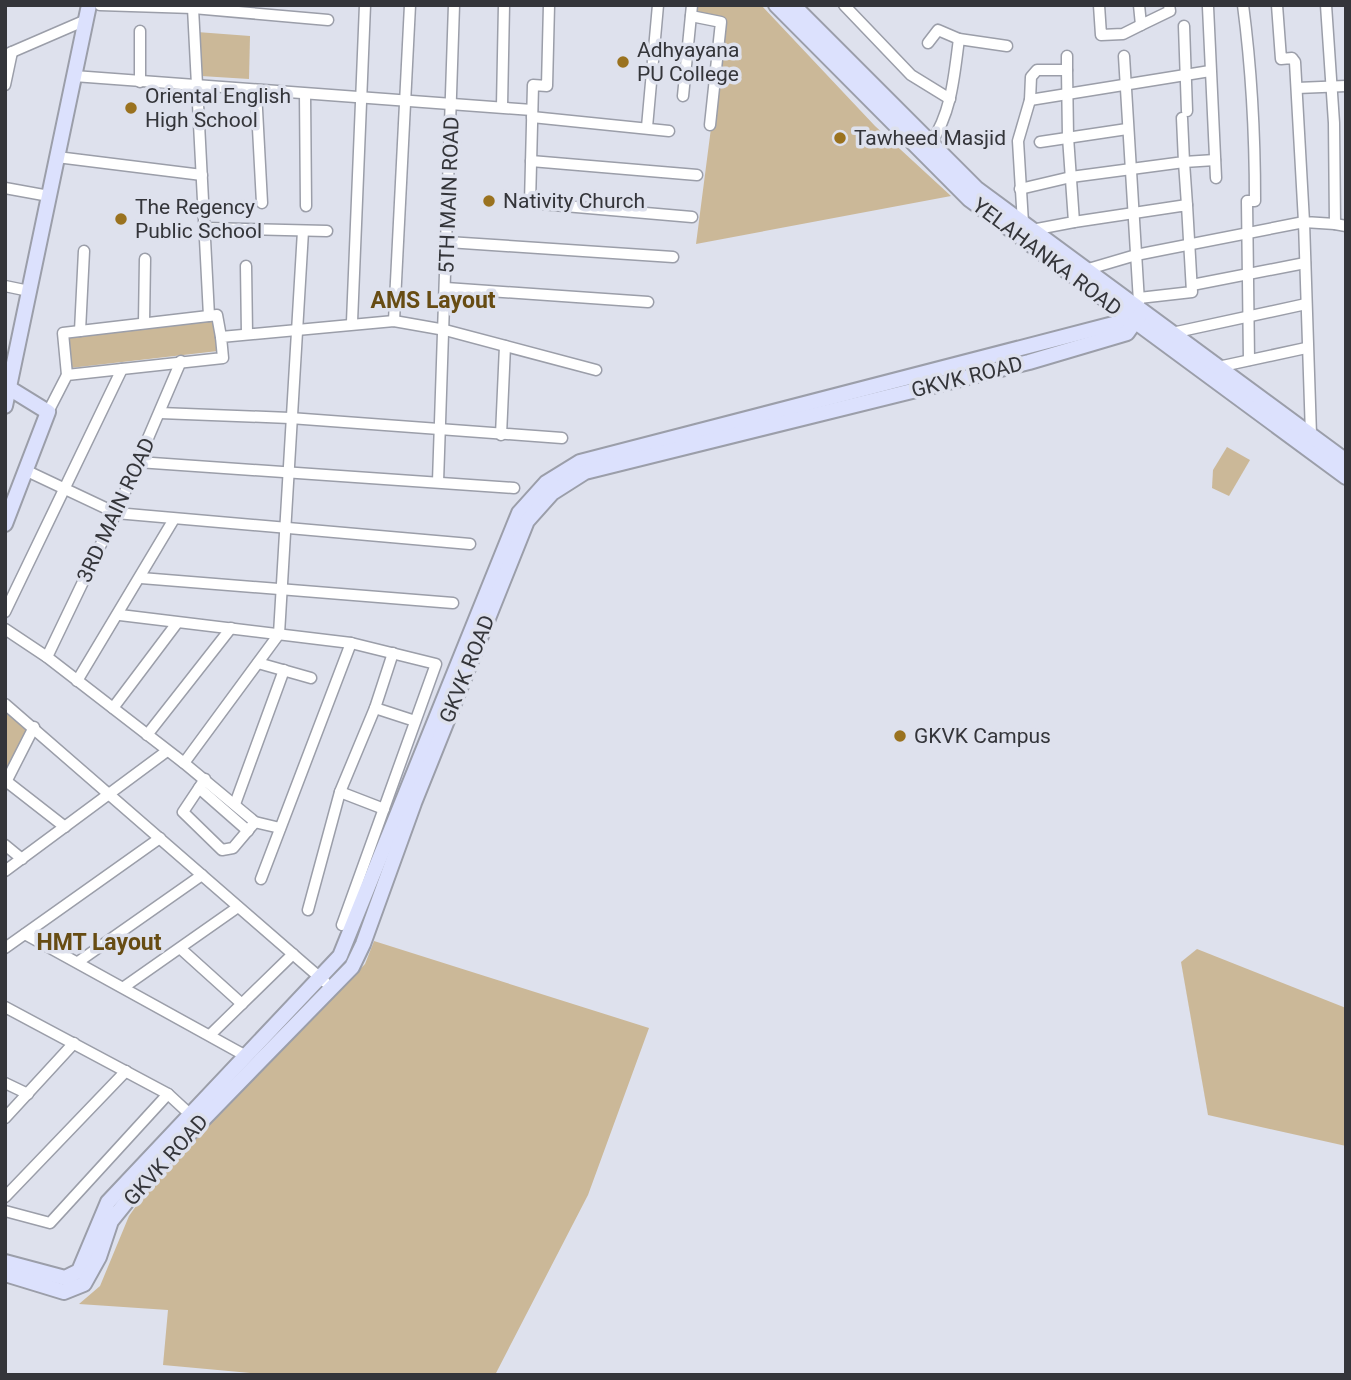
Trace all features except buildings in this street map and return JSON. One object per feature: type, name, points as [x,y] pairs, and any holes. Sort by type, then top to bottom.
[{"type":"main road","name":"YELAHANKA ROAD","points":[[776,5],[969,199],[1172,333],[1346,461]]},
{"type":"main road","name":"YELAHANKA ROAD","points":[[793,5],[977,189],[1137,310],[1346,477]]},
{"type":"main road","points":[[5,406],[88,13]]},
{"type":"main road","name":"GKVK ROAD","points":[[195,1119],[246,1056],[326,984],[352,967],[363,944],[414,803],[527,521],[552,493],[585,472],[1029,362],[1127,333],[1137,310]]},
{"type":"main road","points":[[5,524],[48,412],[9,388]]},
{"type":"main road","name":"GKVK ROAD","points":[[5,1262],[65,1278],[79,1271],[108,1202],[159,1156],[326,984]]},
{"type":"main road","name":"GKVK ROAD","points":[[5,1274],[64,1292],[84,1284],[99,1257],[111,1221],[159,1156]]},
{"type":"street","points":[[100,5],[192,8],[328,20]]},
{"type":"street","points":[[352,322],[365,5]]},
{"type":"street","points":[[394,321],[410,5]]},
{"type":"street","name":"5TH MAIN ROAD","points":[[438,482],[454,5]]},
{"type":"street","points":[[502,106],[504,5]]},
{"type":"street","points":[[549,5],[547,86],[533,85],[530,203],[692,217]]},
{"type":"street","points":[[647,127],[658,5]]},
{"type":"street","points":[[844,5],[911,75],[950,99]]},
{"type":"street","points":[[1099,5],[1101,35],[1123,34],[1170,10],[1169,5]]},
{"type":"street","points":[[1139,5],[1141,25]]},
{"type":"street","points":[[1243,5],[1253,82],[1255,157],[1255,201],[1247,201],[1246,234],[1249,360]]},
{"type":"street","points":[[1278,5],[1281,59],[1295,60],[1311,435]]},
{"type":"street","points":[[1085,270],[1136,255],[1304,222],[1340,225],[1326,5]]},
{"type":"street","points":[[1208,6],[1216,178]]},
{"type":"street","points":[[192,8],[209,316]]},
{"type":"street","points":[[683,96],[692,11],[721,22],[710,125]]},
{"type":"street","points":[[5,85],[9,54],[88,13]]},
{"type":"street","points":[[1124,56],[1137,310],[1192,292],[1184,162],[1184,26]]},
{"type":"street","points":[[928,43],[938,30],[959,39],[1007,46]]},
{"type":"street","points":[[140,31],[140,82]]},
{"type":"street","points":[[931,143],[943,124],[950,99],[959,39]]},
{"type":"street","points":[[1067,56],[1066,93],[1074,222]]},
{"type":"street","points":[[1067,70],[1032,72],[1030,100],[1017,141],[1020,189],[1027,226],[1074,222],[1132,211],[1187,205]]},
{"type":"street","points":[[1030,100],[1210,71]]},
{"type":"street","points":[[75,76],[256,91],[502,106],[532,113],[669,131]]},
{"type":"street","points":[[1297,88],[1346,86]]},
{"type":"street","points":[[256,91],[262,203]]},
{"type":"street","points":[[305,94],[306,206]]},
{"type":"street","points":[[1040,142],[1127,129]]},
{"type":"street","points":[[57,157],[202,175]]},
{"type":"street","points":[[1020,189],[1071,177],[1130,168],[1215,160]]},
{"type":"street","points":[[531,161],[697,175]]},
{"type":"street","points":[[5,188],[49,196]]},
{"type":"street","points":[[205,228],[327,231]]},
{"type":"street","points":[[184,763],[279,634],[303,231]]},
{"type":"street","points":[[447,242],[673,257]]},
{"type":"street","points":[[80,331],[84,251]]},
{"type":"street","points":[[144,323],[145,259]]},
{"type":"street","points":[[1192,285],[1305,263]]},
{"type":"street","points":[[246,266],[247,334]]},
{"type":"street","points":[[5,286],[29,291]]},
{"type":"street","points":[[446,288],[648,302]]},
{"type":"street","points":[[1172,333],[1248,319],[1306,304]]},
{"type":"street","points":[[48,412],[67,375],[63,333],[217,315],[223,358],[67,375]]},
{"type":"street","points":[[220,337],[352,322],[394,321],[445,330],[596,370]]},
{"type":"street","points":[[501,435],[505,346]]},
{"type":"street","points":[[1218,367],[1306,348]]},
{"type":"street","name":"3RD MAIN ROAD","points":[[47,657],[116,513],[181,361]]},
{"type":"street","points":[[5,612],[122,369]]},
{"type":"street","points":[[160,413],[290,418],[562,438]]},
{"type":"street","points":[[138,463],[514,488]]},
{"type":"street","points":[[27,471],[116,513],[470,544]]},
{"type":"street","points":[[78,681],[120,615],[174,519]]},
{"type":"street","points":[[141,578],[453,603]]},
{"type":"street","points":[[120,615],[351,643],[436,664],[342,925]]},
{"type":"street","points":[[113,708],[177,623]]},
{"type":"street","points":[[147,735],[231,628]]},
{"type":"street","points":[[5,629],[47,657],[184,763],[248,831]]},
{"type":"street","points":[[261,879],[351,643]]},
{"type":"street","points":[[308,910],[340,792],[376,708],[393,653]]},
{"type":"street","points":[[258,663],[311,678]]},
{"type":"street","points":[[235,804],[284,670]]},
{"type":"street","points":[[5,705],[34,727],[326,984]]},
{"type":"street","points":[[376,708],[415,721]]},
{"type":"street","points":[[34,727],[6,782],[65,827]]},
{"type":"street","points":[[5,871],[167,751]]},
{"type":"street","points":[[202,783],[235,804],[255,822],[280,828]]},
{"type":"street","points":[[202,783],[183,812],[222,850],[229,851],[255,822]]},
{"type":"street","points":[[340,792],[384,809]]},
{"type":"street","points":[[5,948],[160,838]]},
{"type":"street","points":[[5,845],[22,859]]},
{"type":"street","points":[[78,962],[202,875]]},
{"type":"street","points":[[124,988],[238,907]]},
{"type":"street","points":[[26,934],[246,1056]]},
{"type":"street","points":[[181,949],[242,1004]]},
{"type":"street","points":[[210,1035],[293,954]]},
{"type":"street","points":[[5,1007],[167,1094],[195,1119]]},
{"type":"street","points":[[5,1118],[74,1043]]},
{"type":"street","points":[[5,1197],[125,1070]]},
{"type":"street","points":[[5,1083],[28,1094]]},
{"type":"street","points":[[5,1211],[50,1223],[167,1094]]},
{"type":"shaded area","points":[[696,5],[761,5],[875,126],[951,196],[696,244],[725,20],[695,12]]},
{"type":"shaded area","points":[[197,32],[250,36],[249,79],[201,76]]},
{"type":"shaded area","points":[[214,320],[218,351],[70,368],[66,337]]},
{"type":"shaded area","points":[[1227,447],[1250,460],[1229,496],[1212,488],[1213,470]]},
{"type":"shaded area","points":[[7,709],[31,728],[5,778],[5,712]]},
{"type":"shaded area","points":[[374,941],[649,1028],[588,1195],[495,1375],[272,1375],[163,1365],[168,1310],[79,1304],[100,1286],[129,1216],[156,1178],[365,964]]},
{"type":"shaded area","points":[[1197,949],[1346,1008],[1346,1146],[1208,1115],[1181,962]]},
{"type":"place","name":"Adhyayana PU College","points":[[623,62]]},
{"type":"place","name":"Oriental English High School","points":[[131,108]]},
{"type":"place","name":"Tawheed Masjid","points":[[840,138]]},
{"type":"place","name":"Nativity Church","points":[[489,201]]},
{"type":"place","name":"The Regency Public School","points":[[121,219]]},
{"type":"place","name":"GKVK Campus","points":[[900,736]]},
{"type":"district","name":"AMS Layout","points":[[433,300]]},
{"type":"district","name":"HMT Layout","points":[[99,942]]}]
